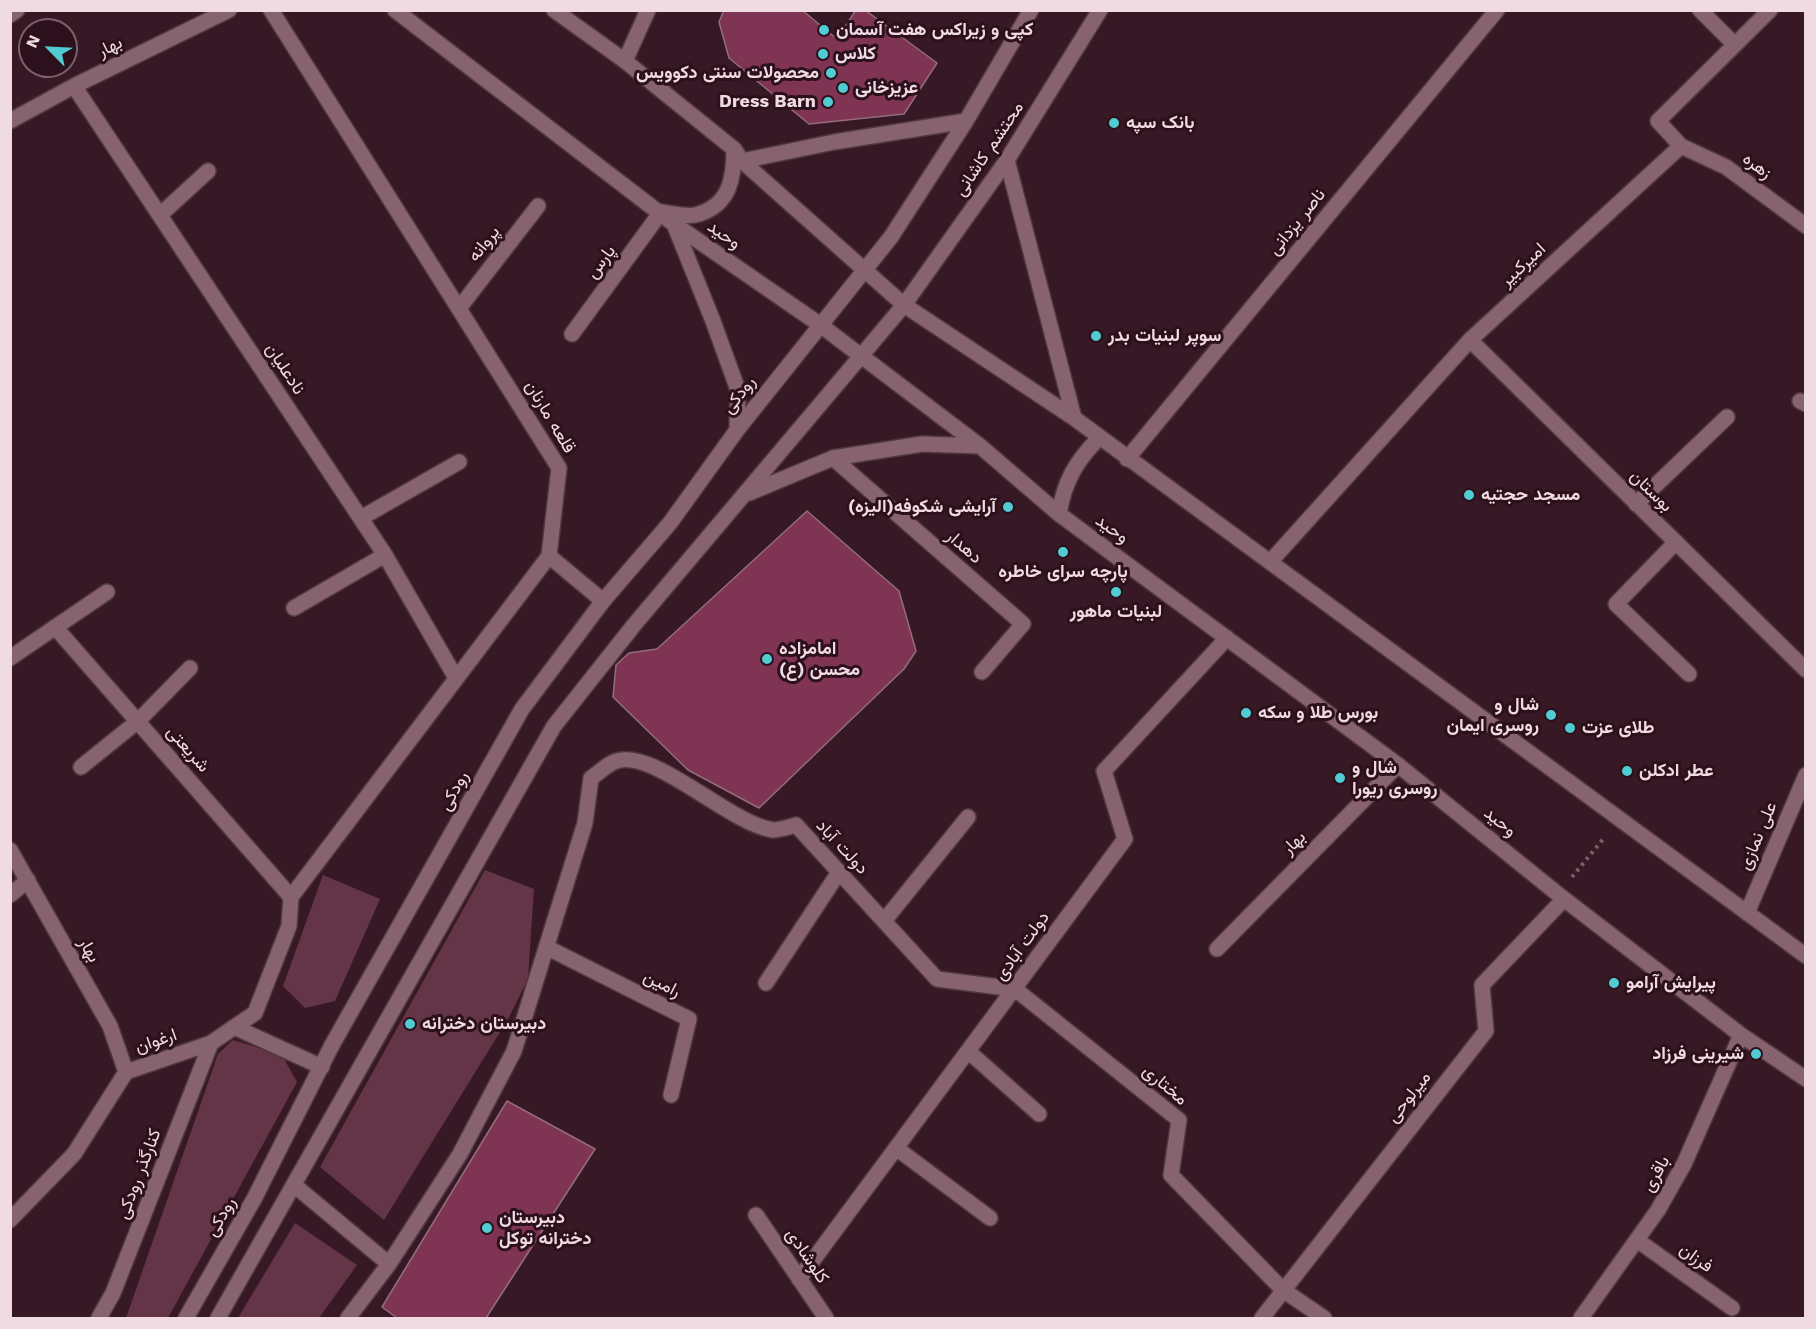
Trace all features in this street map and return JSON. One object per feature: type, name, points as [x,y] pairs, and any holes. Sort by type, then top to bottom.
[{"type":"street","points":[[10,15],[17,10]]},
{"type":"street","name":"بهار","points":[[10,121],[74,86],[229,10]]},
{"type":"street","name":"قلعه مارنان","points":[[271,10],[460,307],[559,468],[549,556]]},
{"type":"street","name":"وحید","points":[[395,10],[674,224],[819,324],[980,446],[1059,514],[1398,765],[1561,896],[1740,1035],[1806,1079]]},
{"type":"street","points":[[554,10],[625,61],[738,155],[904,305],[1074,418],[1806,956]]},
{"type":"street","points":[[625,61],[648,10]]},
{"type":"street","name":"محتشم کاشانی","points":[[819,324],[891,237],[966,121],[1031,10]]},
{"type":"street","name":"محتشم کاشانی","points":[[861,358],[904,305],[1007,160],[1100,10]]},
{"type":"street","name":"ناصر یزدانی","points":[[1127,459],[1497,10]]},
{"type":"street","points":[[1700,10],[1734,44]]},
{"type":"street","points":[[1681,146],[1658,121],[1770,10]]},
{"type":"street","name":"نادعلیان","points":[[74,86],[385,555],[456,678]]},
{"type":"street","points":[[738,155],[966,121]]},
{"type":"street","name":"زهره","points":[[1681,146],[1726,167],[1806,226]]},
{"type":"street","name":"امیرکبیر","points":[[1270,562],[1470,340],[1681,146]]},
{"type":"street","points":[[661,212],[697,215],[721,201],[734,177],[738,155]]},
{"type":"street","points":[[1007,160],[1074,418]]},
{"type":"street","points":[[160,215],[208,171]]},
{"type":"street","name":"پروانه","points":[[460,307],[538,206]]},
{"type":"street","name":"پارس","points":[[572,334],[661,212]]},
{"type":"street","points":[[674,224],[738,390],[737,430]]},
{"type":"street","name":"رودکی","points":[[186,1318],[254,1199],[322,1067],[522,709],[603,601],[670,523],[737,430],[819,324]]},
{"type":"street","name":"بوستان","points":[[1470,340],[1806,669]]},
{"type":"street","points":[[218,1318],[554,726],[634,625],[861,358]]},
{"type":"street","points":[[1636,504],[1727,417]]},
{"type":"street","points":[[1059,514],[1062,492],[1071,472],[1083,454],[1100,438]]},
{"type":"street","points":[[743,496],[833,458],[922,444],[980,446]]},
{"type":"street","name":"دهدار","points":[[833,458],[1023,624],[982,672]]},
{"type":"street","points":[[361,518],[459,462]]},
{"type":"street","points":[[1676,542],[1616,604],[1689,674]]},
{"type":"street","points":[[294,608],[385,555]]},
{"type":"street","points":[[291,897],[549,556],[603,601]]},
{"type":"street","points":[[10,658],[107,592]]},
{"type":"street","name":"شریعتی","points":[[55,627],[291,897]]},
{"type":"street","name":"دولت آبادی","points":[[799,1279],[1125,839],[1104,771],[1227,638]]},
{"type":"street","points":[[81,766],[138,721],[190,668]]},
{"type":"street","name":"دولت آباد","points":[[548,948],[563,888],[585,823],[591,778],[616,761],[639,759],[699,792],[736,817],[774,830],[796,825],[937,979],[1015,989]]},
{"type":"street","name":"بهار","points":[[1217,949],[1398,765]]},
{"type":"street","name":"علی نمازی","points":[[1747,913],[1806,775]]},
{"type":"street","points":[[884,921],[968,817]]},
{"type":"street","name":"بهار","points":[[10,850],[110,1026],[126,1072]]},
{"type":"street","points":[[766,983],[839,872]]},
{"type":"street","points":[[10,896],[28,880]]},
{"type":"street","name":"میرلوحی","points":[[1262,1318],[1486,1031],[1482,985],[1561,896]]},
{"type":"street","name":"ارغوان","points":[[10,1220],[74,1154],[126,1072],[211,1043],[255,1013],[289,926],[291,897]]},
{"type":"street","points":[[348,1318],[389,1264],[460,1154],[514,1051],[548,948]]},
{"type":"street","name":"رامین","points":[[548,948],[689,1019],[671,1095]]},
{"type":"street","name":"مختاری","points":[[1015,989],[1179,1120],[1171,1175],[1283,1290]]},
{"type":"street","points":[[234,1028],[322,1067]]},
{"type":"street","name":"باقری","points":[[1581,1318],[1658,1210],[1684,1164],[1740,1035]]},
{"type":"street","name":"کنارگذر رودکی","points":[[99,1318],[113,1293],[211,1043]]},
{"type":"street","points":[[969,1052],[1039,1114]]},
{"type":"street","points":[[896,1148],[990,1218]]},
{"type":"street","points":[[294,1185],[389,1264]]},
{"type":"street","name":"کلوشادی","points":[[756,1215],[826,1318]]},
{"type":"street","name":"فرزان","points":[[1637,1240],[1732,1308]]},
{"type":"street","points":[[1283,1290],[1324,1318]]},
{"type":"path","points":[[1561,896],[1619,819]]},
{"type":"shaded area","points":[[485,870],[534,889],[528,979],[508,1019],[384,1220],[320,1167]]},
{"type":"shaded area","points":[[323,875],[380,899],[335,1001],[305,1008],[283,986]]},
{"type":"shaded area","points":[[233,1040],[282,1055],[297,1082],[168,1318],[126,1318],[218,1054]]},
{"type":"shaded area","points":[[295,1223],[357,1265],[319,1318],[238,1318]]},
{"type":"building","name":"عزیزخانی","points":[[724,10],[802,10],[837,39],[856,10],[865,10],[937,63],[904,114],[809,124],[729,58],[719,22]]},
{"type":"building","name":"امامزاده محسن (ع)","points":[[807,511],[899,591],[916,651],[904,669],[759,808],[688,770],[613,697],[616,665],[629,653],[657,649]]},
{"type":"building","name":"دبیرستان دخترانه توکل","points":[[507,1101],[595,1149],[486,1318],[397,1318],[382,1307]]},
{"type":"place","name":"کپی و زیراکس هفت آسمان","points":[[824,30]]},
{"type":"place","name":"کلاس","points":[[823,54]]},
{"type":"place","name":"محصولات سنتی دکوویس","points":[[831,73]]},
{"type":"place","name":"عزیزخانی","points":[[843,88]]},
{"type":"place","name":"Dress Barn","points":[[828,102]]},
{"type":"place","name":"بانک سپه","points":[[1114,123]]},
{"type":"place","name":"سوپر لبنیات بدر","points":[[1096,336]]},
{"type":"place","name":"مسجد حجتیه","points":[[1469,495]]},
{"type":"place","name":"آرایشی شکوفه(الیزه)","points":[[1008,507]]},
{"type":"place","name":"پارچه سرای خاطره","points":[[1063,552]]},
{"type":"place","name":"لبنیات ماهور","points":[[1116,592]]},
{"type":"place","name":"امامزاده محسن (ع)","points":[[767,659]]},
{"type":"place","name":"بورس طلا و سکه","points":[[1246,713]]},
{"type":"place","name":"شال و روسری ایمان","points":[[1551,715]]},
{"type":"place","name":"طلای عزت","points":[[1570,728]]},
{"type":"place","name":"عطر ادکلن","points":[[1627,771]]},
{"type":"place","name":"شال و روسری ریورا","points":[[1340,778]]},
{"type":"place","name":"پیرایش آرامو","points":[[1614,983]]},
{"type":"place","name":"دبیرستان دخترانه","points":[[410,1024]]},
{"type":"place","name":"شیرینی فرزاد","points":[[1756,1054]]},
{"type":"place","name":"دبیرستان دخترانه توکل","points":[[487,1228]]}]
